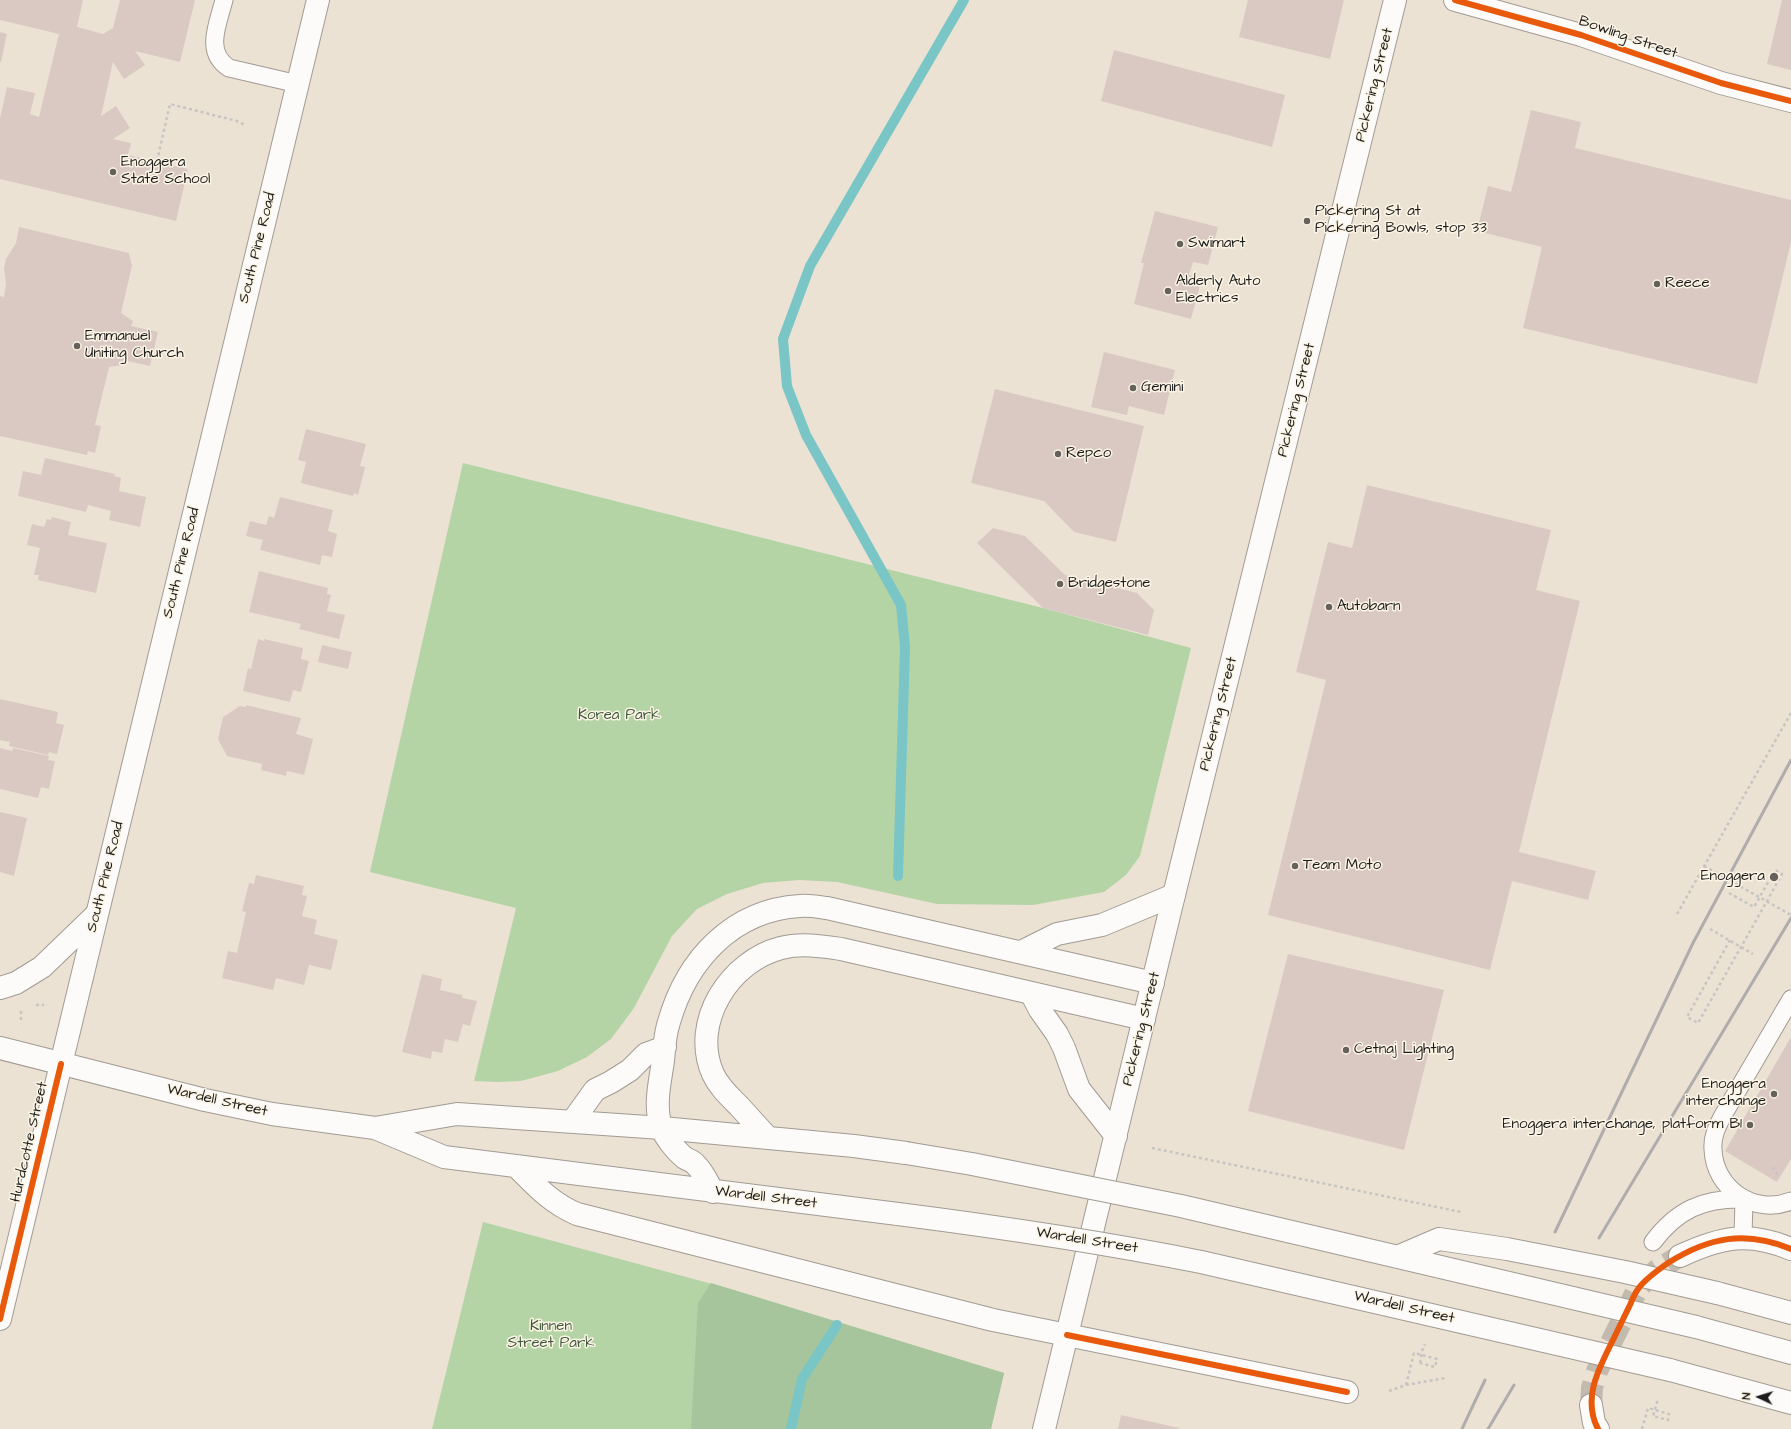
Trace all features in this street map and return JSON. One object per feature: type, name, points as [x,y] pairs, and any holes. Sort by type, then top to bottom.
[{"type":"main road","name":"South Pine Road","points":[[61,1064],[318,0]]},
{"type":"main road","name":"Pickering Street","points":[[1044,1429],[1395,0]]},
{"type":"main road","name":"Bowling Street","points":[[1455,0],[1581,35],[1700,77],[1791,101]]},
{"type":"main road","points":[[1021,952],[1057,934],[1102,925],[1174,895]]},
{"type":"main road","points":[[713,1192],[695,1163],[685,1157],[673,1146],[662,1128],[658,1115],[658,1102],[668,1023],[685,981],[699,959],[718,938],[743,921],[771,910],[801,905],[827,908],[1153,984]]},
{"type":"main road","points":[[0,988],[23,980],[42,967],[96,915]]},
{"type":"main road","points":[[768,1138],[719,1085],[712,1073],[706,1041],[708,1025],[715,1004],[727,984],[743,968],[761,956],[781,948],[803,945],[822,946],[1144,1019]]},
{"type":"main road","points":[[1031,993],[1040,1010],[1057,1034],[1064,1048],[1079,1089],[1116,1136]]},
{"type":"main road","points":[[572,1122],[595,1090],[630,1070],[646,1054],[665,1047]]},
{"type":"main road","points":[[0,1048],[61,1064]]},
{"type":"main road","name":"Wardell Street","points":[[61,1064],[205,1100],[272,1114],[375,1128],[444,1157],[713,1192],[898,1214],[1068,1238],[1186,1259],[1670,1370],[1791,1403]]},
{"type":"main road","name":"Hurdcotte Street","points":[[0,1319],[61,1064]]},
{"type":"main road","name":"Wardell Street","points":[[375,1128],[457,1114],[662,1128],[906,1153],[972,1164],[1181,1206],[1696,1327],[1791,1353]]},
{"type":"main road","points":[[517,1167],[550,1200],[562,1208],[577,1214],[992,1320],[1347,1392]]},
{"type":"main road","points":[[1680,1256],[1704,1244],[1723,1239],[1743,1237],[1760,1239],[1791,1249]]},
{"type":"main road","points":[[1397,1257],[1439,1239],[1506,1249],[1625,1272],[1717,1293],[1791,1313]]},
{"type":"main road","points":[[1591,1405],[1594,1423],[1598,1429]]},
{"type":"lane","points":[[224,0],[215,35],[214,48],[222,63],[230,68],[298,84]]},
{"type":"lane","points":[[1791,999],[1715,1131],[1712,1147],[1714,1162],[1721,1177],[1730,1190],[1744,1199],[1756,1204],[1783,1204],[1791,1201]]},
{"type":"lane","points":[[1653,1242],[1662,1230],[1676,1217],[1691,1208],[1708,1202],[1726,1199],[1744,1199]]},
{"type":"lane","points":[[1743,1237],[1744,1199]]},
{"type":"path","points":[[157,161],[170,104],[238,121],[245,125]]},
{"type":"path","points":[[1677,914],[1791,713]]},
{"type":"path","points":[[1704,866],[1791,915]]},
{"type":"path","points":[[1729,893],[1754,907],[1775,870],[1782,874],[1698,1023],[1688,1017],[1730,940]]},
{"type":"path","points":[[1710,929],[1753,954]]},
{"type":"path","points":[[1152,1148],[1467,1213]]},
{"type":"path","points":[[1773,1167],[1778,1178]]},
{"type":"path","points":[[1406,1385],[1414,1353],[1437,1359],[1435,1367],[1420,1363],[1422,1351],[1424,1344]]},
{"type":"path","points":[[1389,1391],[1406,1385],[1445,1378]]},
{"type":"path","points":[[1642,1429],[1648,1408],[1655,1410],[1662,1412],[1669,1414],[1668,1420],[1652,1416],[1654,1410],[1656,1404],[1658,1399]]},
{"type":"green space","name":"Korea Park","points":[[463,463],[1043,608],[1191,648],[1140,856],[1126,875],[1104,892],[1033,905],[937,904],[837,882],[799,880],[763,883],[727,894],[697,909],[672,936],[634,1008],[611,1039],[587,1057],[558,1071],[521,1081],[474,1081],[516,908],[370,872]]},
{"type":"green space","name":"Kinnen Street Park","points":[[483,1222],[727,1288],[1004,1373],[991,1429],[432,1429]]},
{"type":"green space","points":[[711,1283],[1004,1373],[991,1429],[691,1429],[698,1303]]},
{"type":"building","points":[[0,0],[83,0],[77,27],[103,34],[113,28],[120,0],[195,0],[180,62],[135,51],[145,65],[124,79],[113,62],[101,116],[116,106],[130,128],[113,139],[131,143],[128,155],[188,169],[176,221],[0,179],[0,118],[7,87],[35,93],[30,114],[39,117],[59,34],[0,20]]},
{"type":"building","points":[[1248,0],[1344,0],[1330,59],[1239,37]]},
{"type":"building","points":[[1782,0],[1791,0],[1791,70],[1767,64]]},
{"type":"building","points":[[0,32],[7,34],[1,62],[0,62]]},
{"type":"building","points":[[1114,50],[1285,95],[1272,147],[1101,101]]},
{"type":"building","name":"Reece","points":[[1531,110],[1581,122],[1575,148],[1791,200],[1791,242],[1757,384],[1523,328],[1542,247],[1477,231],[1488,186],[1511,192]]},
{"type":"building","points":[[1155,211],[1218,227],[1208,265],[1193,262],[1189,275],[1202,278],[1191,319],[1134,304],[1144,263],[1141,263]]},
{"type":"building","name":"Emmanuel Uniting Church","points":[[19,227],[129,253],[132,266],[121,313],[133,321],[131,326],[158,332],[150,366],[123,360],[122,365],[109,367],[95,425],[101,426],[95,453],[88,451],[87,455],[0,436],[0,296],[4,297],[6,284],[4,268],[6,259],[16,243]]},
{"type":"building","name":"Gemini","points":[[1104,352],[1175,370],[1164,415],[1129,406],[1127,415],[1091,407]]},
{"type":"building","name":"Repco","points":[[995,389],[1144,426],[1116,542],[1074,532],[1044,501],[971,483]]},
{"type":"building","points":[[306,429],[366,444],[360,466],[365,467],[358,495],[354,493],[353,496],[301,483],[306,462],[298,460]]},
{"type":"building","points":[[45,458],[115,474],[114,476],[121,478],[119,491],[146,497],[140,527],[109,520],[111,511],[88,505],[86,512],[18,496],[23,471],[41,475]]},
{"type":"building","points":[[1367,485],[1551,530],[1536,590],[1580,601],[1519,852],[1596,871],[1588,900],[1512,881],[1490,970],[1268,915],[1326,680],[1296,672],[1328,542],[1352,548]]},
{"type":"building","points":[[280,497],[333,510],[328,531],[337,534],[332,557],[322,555],[320,565],[260,550],[263,540],[246,536],[250,521],[266,525],[269,516],[274,518]]},
{"type":"building","points":[[52,517],[71,522],[68,535],[107,543],[96,593],[38,580],[39,575],[34,575],[40,548],[27,545],[32,524],[44,527],[47,519],[51,520]]},
{"type":"building","name":"Bridgestone","points":[[993,528],[1025,536],[1065,575],[1137,593],[1154,610],[1148,635],[1043,608],[977,543]]},
{"type":"building","points":[[259,571],[328,588],[327,594],[331,595],[327,611],[345,615],[339,639],[299,629],[301,624],[249,612]]},
{"type":"building","points":[[258,639],[303,648],[301,659],[309,661],[301,692],[293,690],[290,702],[243,691],[248,668],[251,669]]},
{"type":"building","points":[[322,645],[352,652],[348,669],[318,662]]},
{"type":"building","points":[[0,699],[58,712],[56,723],[64,725],[57,754],[49,752],[48,755],[9,746],[10,742],[0,740]]},
{"type":"building","points":[[246,705],[301,718],[296,734],[313,739],[304,775],[287,771],[286,776],[261,770],[262,764],[227,756],[218,739],[223,717],[240,706],[246,707]]},
{"type":"building","points":[[0,748],[12,751],[13,748],[49,756],[48,760],[55,761],[49,789],[41,787],[38,798],[0,789]]},
{"type":"building","points":[[0,812],[27,818],[14,876],[0,872]]},
{"type":"building","points":[[256,875],[304,886],[302,895],[307,896],[302,916],[317,920],[314,934],[338,940],[331,970],[309,965],[304,985],[276,978],[273,990],[222,978],[228,951],[237,953],[246,912],[242,911],[249,883],[254,884]]},
{"type":"building","name":"Cetnaj Lighting","points":[[1288,954],[1444,990],[1404,1150],[1248,1111]]},
{"type":"building","points":[[422,974],[442,979],[440,990],[462,995],[462,998],[477,1001],[470,1026],[463,1024],[458,1042],[445,1039],[442,1053],[432,1051],[431,1059],[402,1052]]},
{"type":"building","name":"Enoggera interchange","points":[[1791,1037],[1791,1159],[1777,1182],[1725,1151]]},
{"type":"building","points":[[1121,1415],[1179,1428],[1179,1429],[1118,1429]]},
{"type":"waterway","points":[[898,876],[905,647],[901,605],[806,435],[787,386],[783,339],[810,266],[964,0]]},
{"type":"waterway","points":[[791,1429],[802,1379],[837,1325]]},
{"type":"tunnel","points":[[1591,1405],[1592,1388],[1597,1371],[1638,1288],[1657,1270],[1680,1256]]},
{"type":"railway","points":[[1555,1232],[1693,943],[1791,760]]},
{"type":"railway","points":[[1599,1238],[1791,918]]},
{"type":"railway","points":[[1462,1429],[1485,1380]]},
{"type":"railway","points":[[1488,1429],[1514,1385]]},
{"type":"cycle path","points":[[1455,0],[1581,35],[1721,83],[1791,101]]},
{"type":"cycle path","points":[[0,1319],[61,1064]]},
{"type":"cycle path","points":[[1598,1429],[1592,1407],[1592,1397],[1597,1376],[1605,1356],[1637,1291],[1648,1278],[1683,1254],[1713,1242],[1743,1238],[1774,1243],[1791,1249]]},
{"type":"cycle path","points":[[1067,1335],[1347,1392]]},
{"type":"place","name":"Enoggera State School","points":[[113,172]]},
{"type":"place","name":"Pickering St at Pickering Bowls, stop 33","points":[[1307,221]]},
{"type":"place","name":"Swimart","points":[[1180,244]]},
{"type":"place","name":"Reece","points":[[1657,284]]},
{"type":"place","name":"Alderly Auto Electrics","points":[[1168,291]]},
{"type":"place","name":"Emmanuel Uniting Church","points":[[77,346]]},
{"type":"place","name":"Gemini","points":[[1133,388]]},
{"type":"place","name":"Repco","points":[[1058,454]]},
{"type":"place","name":"Bridgestone","points":[[1060,584]]},
{"type":"place","name":"Autobarn","points":[[1329,607]]},
{"type":"place","name":"Team Moto","points":[[1295,866]]},
{"type":"place","name":"Enoggera","points":[[1774,877]]},
{"type":"place","name":"Cetnaj Lighting","points":[[1346,1050]]},
{"type":"place","name":"Enoggera interchange","points":[[1774,1094]]},
{"type":"place","name":"Enoggera interchange, platform B1","points":[[1750,1125]]}]
